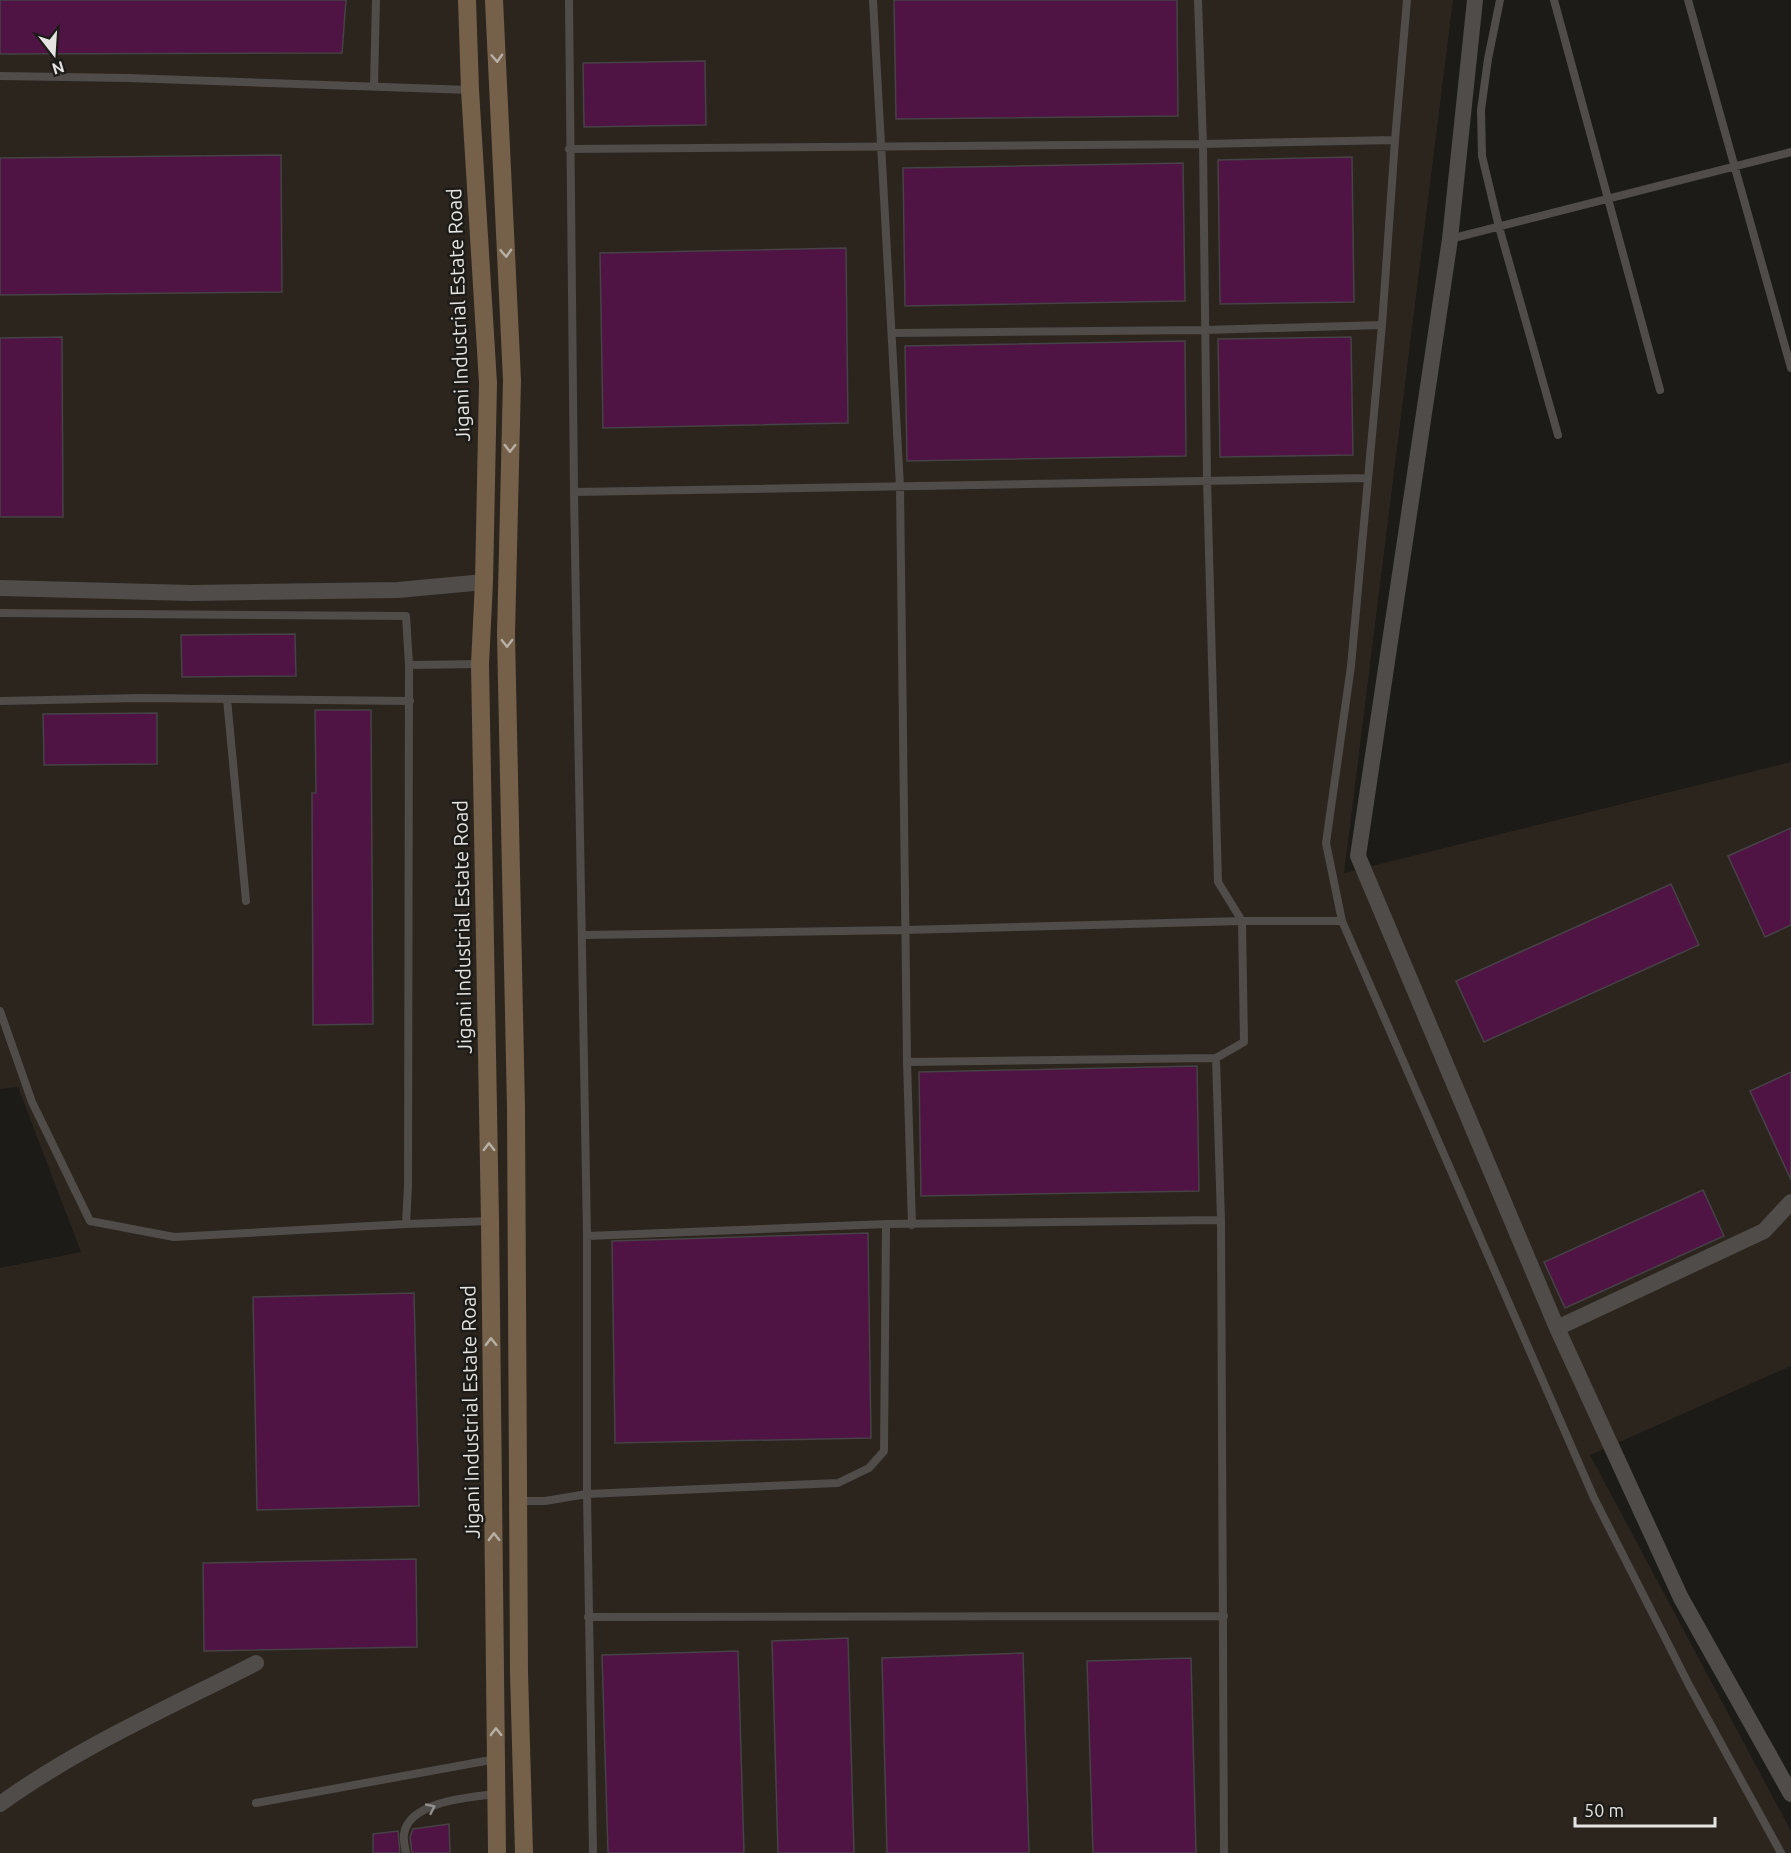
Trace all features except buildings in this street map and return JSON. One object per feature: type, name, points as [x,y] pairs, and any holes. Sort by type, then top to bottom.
[{"type":"main road","name":"Jigani Industrial Estate Road","points":[[467,0],[470,90],[488,383],[480,664],[490,1221],[497,1853]]},
{"type":"main road","points":[[494,0],[512,380],[506,635],[516,1108],[519,1672],[525,1853]]},
{"type":"street","points":[[1475,0],[1450,239],[1358,856],[1557,1328],[1681,1598],[1791,1794]]},
{"type":"street","points":[[0,588],[191,593],[398,591],[484,582]]},
{"type":"street","points":[[1557,1328],[1764,1231],[1791,1202]]},
{"type":"street","points":[[0,1804],[26,1785],[89,1748],[256,1662]]},
{"type":"lane","points":[[374,86],[376,0]]},
{"type":"lane","points":[[569,0],[569,149],[587,1236],[588,1617],[594,1853]]},
{"type":"lane","points":[[873,0],[900,486],[907,1062],[912,1225]]},
{"type":"lane","points":[[907,1062],[1216,1058],[1244,1042],[1242,921],[1218,882],[1207,479],[1203,144],[1198,0]]},
{"type":"lane","points":[[1407,0],[1382,325],[1351,666],[1326,843],[1342,921],[1593,1498],[1689,1685],[1781,1853]]},
{"type":"lane","points":[[1500,0],[1481,110],[1482,156],[1558,435]]},
{"type":"lane","points":[[1554,0],[1660,390]]},
{"type":"lane","points":[[1688,0],[1791,368]]},
{"type":"lane","points":[[0,76],[128,78],[470,90]]},
{"type":"lane","points":[[569,149],[1203,144],[1395,140]]},
{"type":"lane","points":[[1450,239],[1791,152]]},
{"type":"lane","points":[[892,333],[1205,330],[1382,325]]},
{"type":"lane","points":[[574,492],[1207,479],[1368,478]]},
{"type":"lane","points":[[0,613],[406,616],[410,701],[406,1224]]},
{"type":"lane","points":[[409,664],[480,664]]},
{"type":"lane","points":[[0,701],[141,698],[410,701]]},
{"type":"lane","points":[[227,699],[246,901]]},
{"type":"lane","points":[[583,935],[905,930],[1242,921],[1342,921]]},
{"type":"lane","points":[[0,1011],[32,1102],[90,1221],[174,1237],[490,1221]]},
{"type":"lane","points":[[1216,1058],[1221,1220],[1224,1853]]},
{"type":"lane","points":[[587,1236],[886,1224],[1221,1220]]},
{"type":"lane","points":[[519,1501],[546,1501],[587,1494],[838,1483],[869,1468],[884,1450],[886,1224]]},
{"type":"lane","points":[[588,1617],[1224,1616]]},
{"type":"lane","points":[[256,1803],[496,1759]]},
{"type":"lane","points":[[406,1853],[404,1833],[414,1817],[433,1806],[463,1798],[496,1794]]},
{"type":"shaded area","points":[[0,0],[1453,0],[1344,873],[1791,762],[1791,1366],[1590,1455],[1791,1831],[1791,1853],[0,1853],[0,1268],[81,1252],[18,1087],[0,1089]]}]
